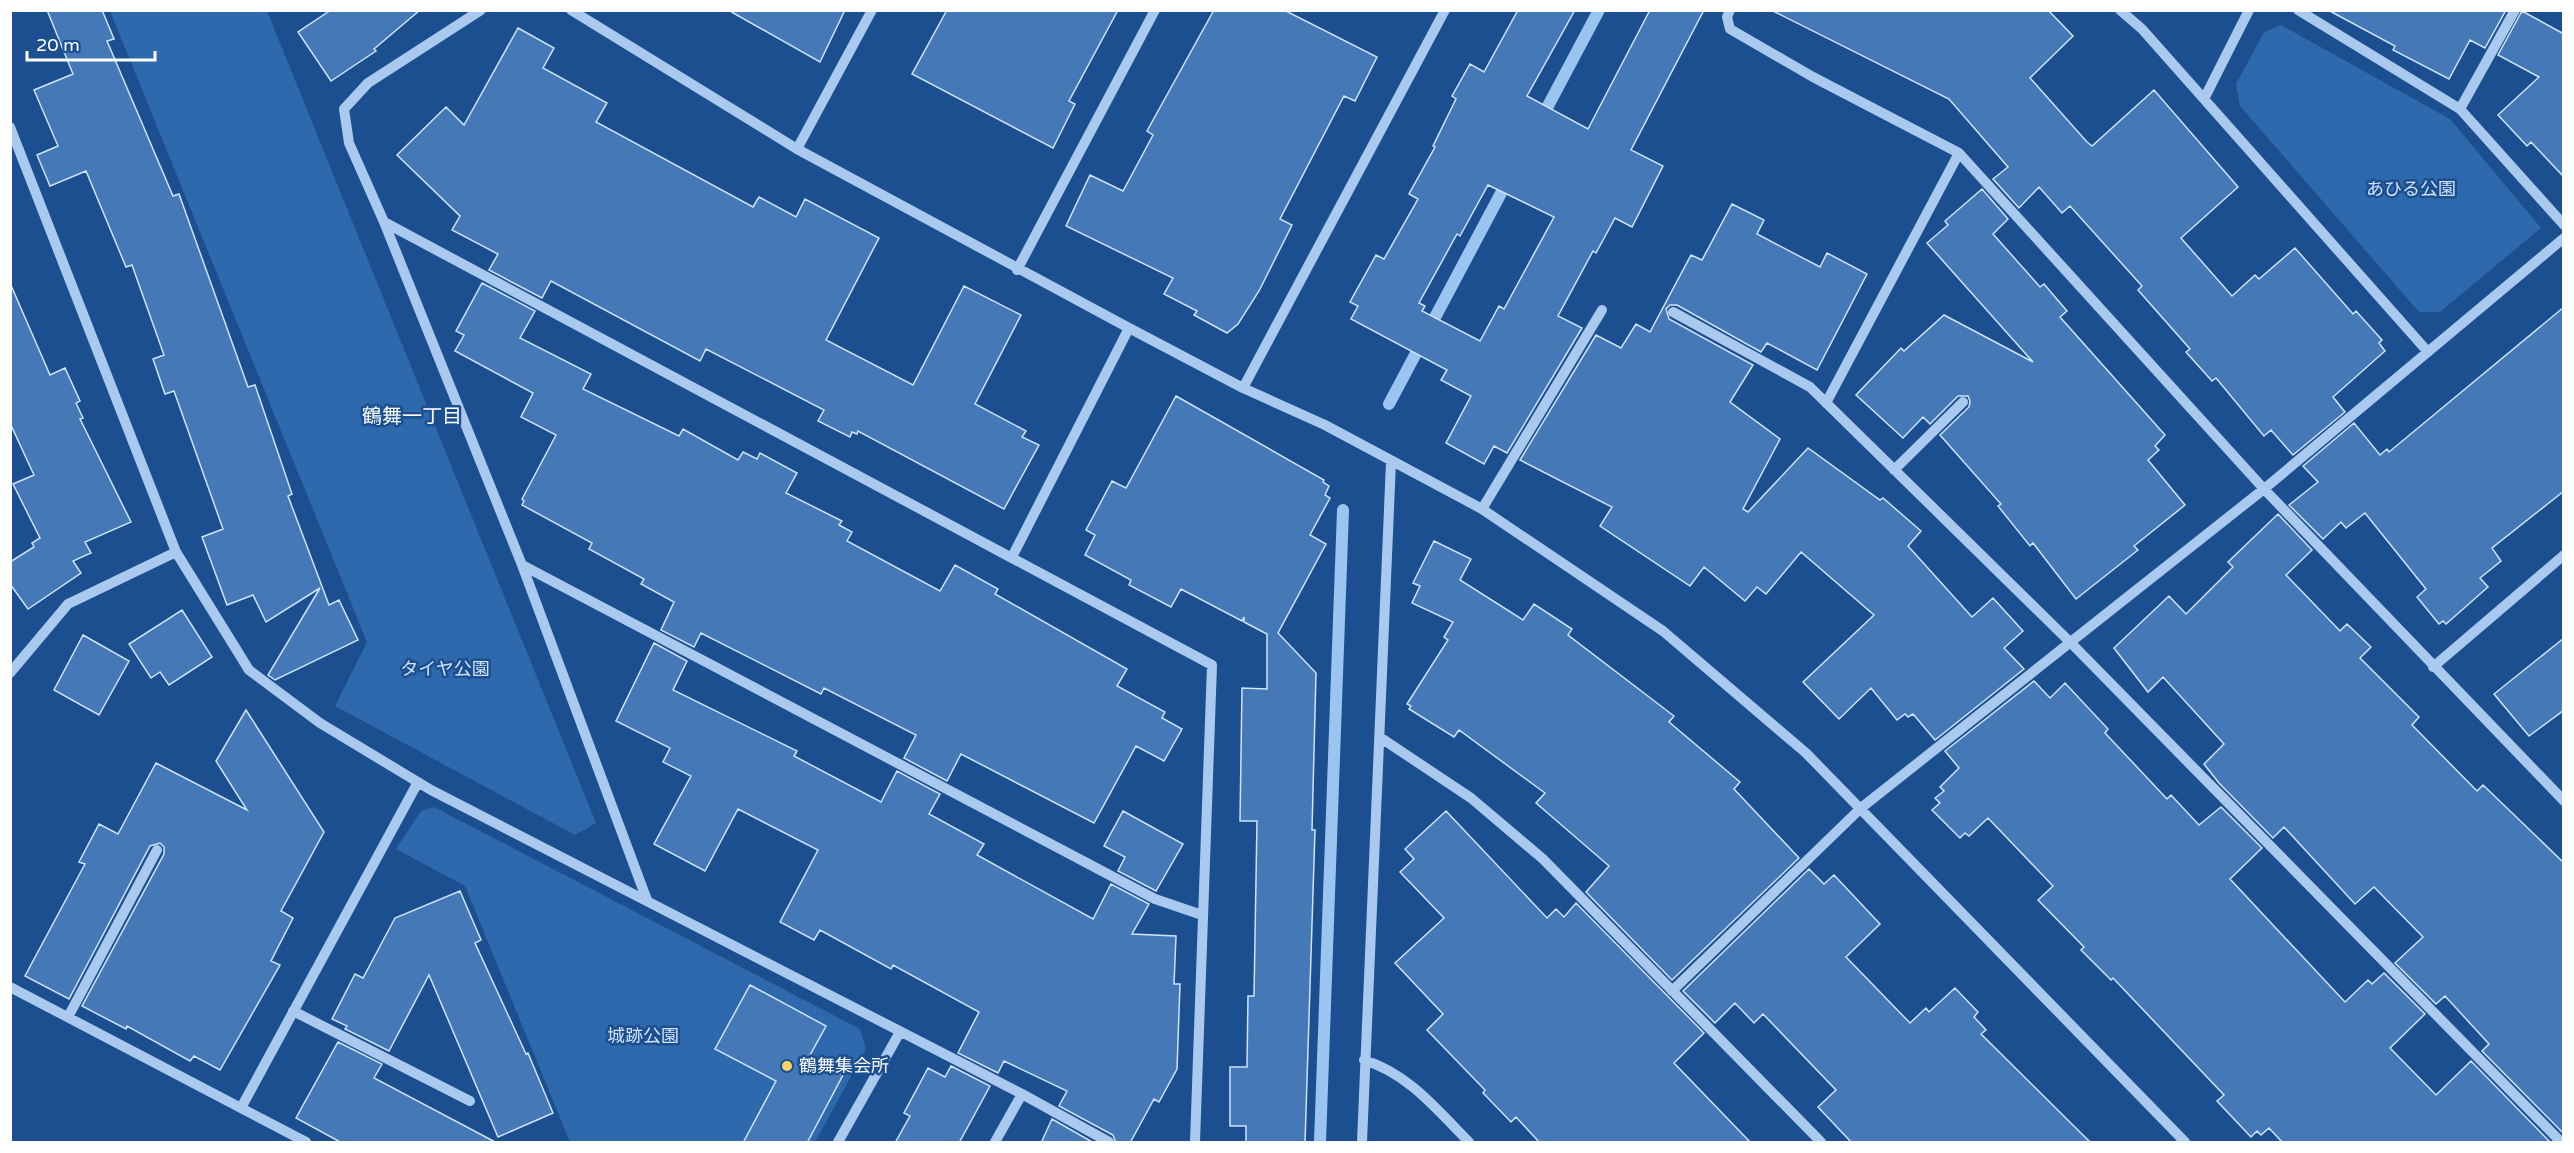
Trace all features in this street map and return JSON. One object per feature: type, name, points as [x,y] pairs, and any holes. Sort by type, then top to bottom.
[{"type":"street","points":[[481,10],[368,83],[344,109],[349,143],[384,222],[522,566],[647,900]]},
{"type":"street","points":[[571,10],[797,149],[1017,270],[1243,388],[1325,425],[1482,509],[1663,631],[1806,753],[2185,1143]]},
{"type":"street","points":[[797,149],[872,10]]},
{"type":"street","points":[[1017,270],[1155,10]]},
{"type":"street","points":[[1243,388],[1445,10]]},
{"type":"street","points":[[1730,10],[1727,17],[1730,29],[1813,77],[1959,153],[2264,489],[2564,801]]},
{"type":"street","points":[[2120,10],[2142,29],[2428,352]]},
{"type":"street","points":[[2204,99],[2249,10]]},
{"type":"street","points":[[2298,10],[2460,109],[2564,225]]},
{"type":"street","points":[[2460,109],[2515,10]]},
{"type":"street","points":[[10,127],[176,552],[249,670],[320,723],[418,782],[1022,1094],[1109,1143]]},
{"type":"street","points":[[1826,403],[1959,153]]},
{"type":"street","points":[[384,222],[1212,665],[1195,1143]]},
{"type":"street","points":[[1672,991],[1861,808],[2264,489],[2564,238]]},
{"type":"street","points":[[1482,509],[1602,310]]},
{"type":"street","points":[[1673,312],[1810,387],[2071,643],[2561,1143]]},
{"type":"street","points":[[1012,557],[1129,328]]},
{"type":"street","points":[[1894,470],[1963,402]]},
{"type":"street","points":[[1362,1143],[1391,462]]},
{"type":"street","points":[[10,673],[68,604],[176,552]]},
{"type":"street","points":[[2433,667],[2564,555]]},
{"type":"street","points":[[522,566],[1155,898],[1202,915]]},
{"type":"street","points":[[1381,738],[1471,798],[1543,859],[1821,1143]]},
{"type":"street","points":[[241,1108],[418,782]]},
{"type":"street","points":[[68,1017],[157,850]]},
{"type":"street","points":[[10,987],[306,1143]]},
{"type":"street","points":[[293,1011],[470,1101]]},
{"type":"street","points":[[838,1143],[900,1032]]},
{"type":"street","points":[[1364,1060],[1384,1066],[1411,1084],[1469,1143]]},
{"type":"street","points":[[995,1143],[1022,1094]]},
{"type":"green space","name":"タイヤ公園","points":[[110,11],[267,11],[596,823],[575,835],[335,706],[367,642]]},
{"type":"green space","name":"あひる公園","points":[[2281,25],[2450,119],[2541,228],[2440,312],[2419,312],[2240,106],[2236,84],[2264,32]]},
{"type":"green space","name":"城跡公園","points":[[434,807],[860,1029],[866,1049],[815,1142],[570,1142],[465,886],[396,849],[421,811]]},
{"type":"building","points":[[47,10],[102,10],[114,39],[107,41],[173,196],[179,194],[248,387],[255,385],[292,494],[288,496],[329,605],[339,600],[358,640],[275,680],[268,675],[320,588],[266,622],[253,595],[227,605],[202,537],[223,529],[174,391],[165,394],[153,359],[164,355],[132,265],[126,267],[86,171],[50,186],[37,155],[58,146],[34,90],[73,74]]},
{"type":"building","points":[[331,10],[420,10],[374,49],[376,51],[331,81],[298,32]]},
{"type":"building","points":[[728,10],[845,10],[820,62]]},
{"type":"building","points":[[947,10],[1118,10],[1069,101],[1075,104],[1053,148],[912,74]]},
{"type":"building","points":[[1214,10],[1284,10],[1377,57],[1355,101],[1344,96],[1280,219],[1292,225],[1259,291],[1238,324],[1227,333],[1194,315],[1197,311],[1164,294],[1173,278],[1066,226],[1090,175],[1123,191],[1153,135],[1147,131]]},
{"type":"building","points":[[1518,10],[1575,10],[1527,96],[1588,129],[1650,10],[1704,10],[1631,150],[1663,166],[1632,227],[1615,218],[1596,253],[1593,251],[1558,316],[1582,328],[1507,453],[1494,446],[1484,464],[1446,443],[1471,396],[1441,380],[1447,370],[1351,319],[1358,306],[1350,302],[1376,255],[1384,259],[1418,199],[1409,194],[1435,147],[1433,146],[1456,99],[1452,96],[1470,64],[1484,72]],"holes":[[[1488,185],[1554,217],[1504,309],[1499,306],[1480,341],[1422,311],[1425,306],[1419,303],[1457,234],[1460,236]]]},
{"type":"building","points":[[1771,10],[2048,10],[2073,36],[2030,78],[2087,142],[2092,146],[2154,90],[2238,187],[2181,238],[2232,296],[2255,275],[2259,279],[2295,248],[2353,314],[2356,311],[2382,340],[2379,343],[2385,351],[2333,397],[2345,412],[2293,455],[2271,430],[2264,436],[2216,378],[2212,381],[2186,352],[2190,349],[2138,290],[2142,286],[2070,206],[2062,213],[2039,187],[2019,208],[1993,179],[2008,167],[1949,99]]},
{"type":"building","points":[[2328,10],[2506,10],[2485,48],[2470,40],[2449,79],[2393,50],[2395,46]]},
{"type":"building","points":[[2522,11],[2564,34],[2564,177],[2531,142],[2527,146],[2498,115],[2539,77],[2498,55]]},
{"type":"building","points":[[518,28],[554,48],[543,68],[607,103],[596,122],[753,207],[759,197],[796,217],[805,199],[879,238],[826,340],[913,385],[964,286],[1021,315],[975,404],[1026,431],[1022,437],[1039,445],[1004,509],[858,431],[857,434],[852,432],[850,437],[818,421],[824,410],[706,349],[700,361],[551,281],[542,298],[489,270],[498,254],[452,230],[460,216],[397,155],[446,107],[464,125]]},
{"type":"building","points":[[1982,189],[2008,219],[1993,234],[2040,287],[2044,284],[2067,311],[2060,317],[2165,435],[2155,446],[2159,450],[2148,460],[2185,505],[2134,546],[2138,550],[2076,599],[2033,543],[2030,546],[1998,506],[2001,504],[1940,435],[1969,407],[1968,396],[1958,396],[1930,424],[1923,417],[1903,438],[1856,395],[1901,348],[1904,351],[1944,315],[2033,362],[1927,243],[1948,225],[1945,221]]},
{"type":"building","points":[[1732,204],[1764,220],[1757,234],[1820,267],[1827,253],[1867,274],[1817,370],[1767,343],[1761,352],[1677,305],[1670,305],[1666,309],[1669,319],[1753,365],[1730,402],[1780,439],[1743,509],[1748,512],[1808,448],[1880,500],[1883,498],[1921,531],[1908,546],[1972,617],[1993,598],[2023,631],[2004,648],[2024,669],[1935,740],[1913,714],[1908,717],[1905,714],[1897,720],[1871,688],[1839,719],[1803,682],[1874,615],[1801,552],[1766,594],[1757,587],[1745,601],[1704,567],[1690,586],[1600,526],[1612,507],[1520,460],[1596,335],[1621,348],[1636,324],[1650,332],[1691,255],[1702,260]]},
{"type":"building","points":[[10,283],[50,375],[65,368],[80,401],[76,403],[83,418],[80,419],[131,522],[85,542],[91,553],[73,561],[81,573],[28,609],[10,584],[10,562],[34,547],[32,543],[40,538],[13,484],[34,475],[10,423]]},
{"type":"building","points":[[482,283],[535,311],[520,338],[591,374],[583,389],[679,436],[683,429],[738,460],[743,452],[757,459],[760,453],[797,473],[786,493],[842,521],[839,525],[852,532],[847,541],[940,591],[955,565],[998,589],[995,594],[1127,669],[1117,686],[1165,712],[1162,718],[1182,729],[1164,761],[1136,746],[1094,823],[961,754],[947,781],[904,758],[916,735],[824,688],[821,694],[701,633],[694,647],[661,630],[674,602],[641,584],[644,579],[589,549],[592,543],[522,505],[524,501],[522,499],[556,435],[521,417],[533,393],[455,351],[464,335],[456,331]]},
{"type":"building","points":[[2564,307],[2564,491],[2492,548],[2501,561],[2480,578],[2488,587],[2446,624],[2443,621],[2439,624],[2417,597],[2426,589],[2365,513],[2346,528],[2341,522],[2323,539],[2289,505],[2318,482],[2303,466],[2354,423],[2380,455],[2387,449],[2389,452]]},
{"type":"building","points":[[1176,396],[1324,480],[1323,482],[1329,486],[1325,495],[1330,498],[1310,535],[1326,544],[1278,633],[1316,673],[1312,830],[1315,830],[1305,1143],[1246,1143],[1246,1126],[1230,1126],[1230,1067],[1247,1067],[1248,996],[1254,996],[1257,821],[1240,821],[1242,688],[1267,689],[1267,634],[1244,622],[1244,617],[1242,621],[1181,589],[1171,607],[1129,585],[1131,580],[1085,555],[1095,535],[1086,530],[1112,481],[1126,488]]},
{"type":"building","points":[[2278,514],[2312,550],[2286,575],[2340,631],[2347,624],[2371,647],[2360,658],[2419,717],[2412,725],[2477,791],[2483,785],[2564,863],[2564,1134],[2482,1051],[2489,1044],[2445,996],[2436,1004],[2395,963],[2423,937],[2374,887],[2355,904],[2284,827],[2273,838],[2219,783],[2204,764],[2224,744],[2163,677],[2148,692],[2114,648],[2169,596],[2186,614],[2233,567],[2228,562]]},
{"type":"building","points":[[1434,541],[1471,559],[1460,580],[1523,620],[1534,604],[1572,629],[1568,635],[1674,716],[1669,722],[1740,782],[1734,789],[1799,858],[1672,980],[1586,892],[1609,866],[1536,803],[1545,793],[1459,730],[1454,737],[1409,709],[1411,706],[1407,704],[1448,640],[1444,637],[1453,622],[1412,603],[1420,586],[1413,583]]},
{"type":"building","points":[[182,610],[212,657],[169,685],[160,672],[151,678],[129,644]]},
{"type":"building","points":[[83,635],[129,661],[99,715],[54,690]]},
{"type":"building","points":[[2564,638],[2564,710],[2529,736],[2494,694]]},
{"type":"building","points":[[654,643],[687,661],[673,690],[797,751],[794,756],[881,802],[897,771],[940,794],[929,814],[984,844],[977,855],[1093,919],[1111,884],[1149,904],[1132,934],[1176,936],[1174,984],[1180,984],[1177,1069],[1159,1102],[1154,1099],[1130,1143],[1116,1143],[1113,1135],[1059,1106],[1067,1091],[1004,1061],[998,1073],[958,1053],[979,1012],[893,965],[891,969],[820,930],[814,940],[780,922],[818,850],[738,809],[705,871],[654,844],[691,776],[663,762],[670,748],[616,721]]},
{"type":"building","points":[[2034,681],[2050,698],[2065,683],[2108,729],[2105,733],[2167,799],[2171,795],[2199,825],[2221,807],[2262,848],[2230,879],[2345,1002],[2368,980],[2372,984],[2384,973],[2425,1014],[2390,1048],[2436,1095],[2471,1061],[2551,1143],[2283,1143],[2269,1128],[2261,1135],[2257,1131],[2251,1137],[2217,1101],[2224,1095],[2113,978],[2111,980],[2081,950],[2084,947],[2038,900],[2053,886],[1988,818],[1969,836],[1965,833],[1960,838],[1932,810],[1940,803],[1935,798],[1944,791],[1940,787],[1959,768],[1945,751]]},
{"type":"building","points":[[246,710],[324,832],[281,911],[293,918],[271,961],[280,965],[220,1070],[194,1056],[190,1061],[127,1026],[126,1029],[82,1006],[164,854],[164,847],[160,843],[150,846],[69,999],[25,976],[85,864],[79,862],[99,824],[118,834],[156,763],[247,810],[216,761]]},
{"type":"building","points":[[1123,811],[1183,844],[1156,891],[1118,871],[1125,857],[1104,846]]},
{"type":"building","points":[[1446,811],[1547,918],[1556,909],[1564,917],[1576,903],[1704,1033],[1674,1063],[1751,1143],[1540,1143],[1516,1117],[1511,1122],[1483,1093],[1485,1090],[1427,1030],[1443,1014],[1395,963],[1444,918],[1400,872],[1414,859],[1405,849]]},
{"type":"building","points":[[1809,869],[1824,884],[1834,875],[1880,924],[1846,957],[1910,1023],[1926,1008],[1929,1012],[1955,988],[1978,1012],[1974,1017],[1986,1030],[1981,1034],[2091,1143],[1852,1143],[1818,1107],[1836,1090],[1763,1014],[1754,1023],[1735,1003],[1715,1023],[1683,991]]},
{"type":"building","points":[[460,891],[481,940],[475,943],[526,1054],[528,1053],[553,1113],[498,1137],[429,975],[389,1051],[345,1029],[347,1026],[332,1019],[355,974],[363,978],[395,918]]},
{"type":"building","name":"鶴舞集会所","points":[[750,985],[826,1026],[809,1057],[843,1075],[807,1143],[743,1143],[776,1081],[715,1049]]},
{"type":"building","points":[[338,1042],[382,1064],[374,1078],[497,1143],[342,1143],[296,1118]]},
{"type":"building","points":[[951,1066],[990,1086],[959,1143],[895,1143],[910,1116],[904,1113],[928,1068],[945,1077]]},
{"type":"building","points":[[1052,1119],[1094,1143],[1041,1143]]},
{"type":"waterway","points":[[1540,121],[1599,10]]},
{"type":"waterway","points":[[1389,404],[1509,178]]},
{"type":"waterway","points":[[1320,1142],[1343,510]]},
{"type":"place","name":"鶴舞集会所","points":[[787,1066]]},
{"type":"district","name":"鶴舞一丁目","points":[[412,417]]}]
